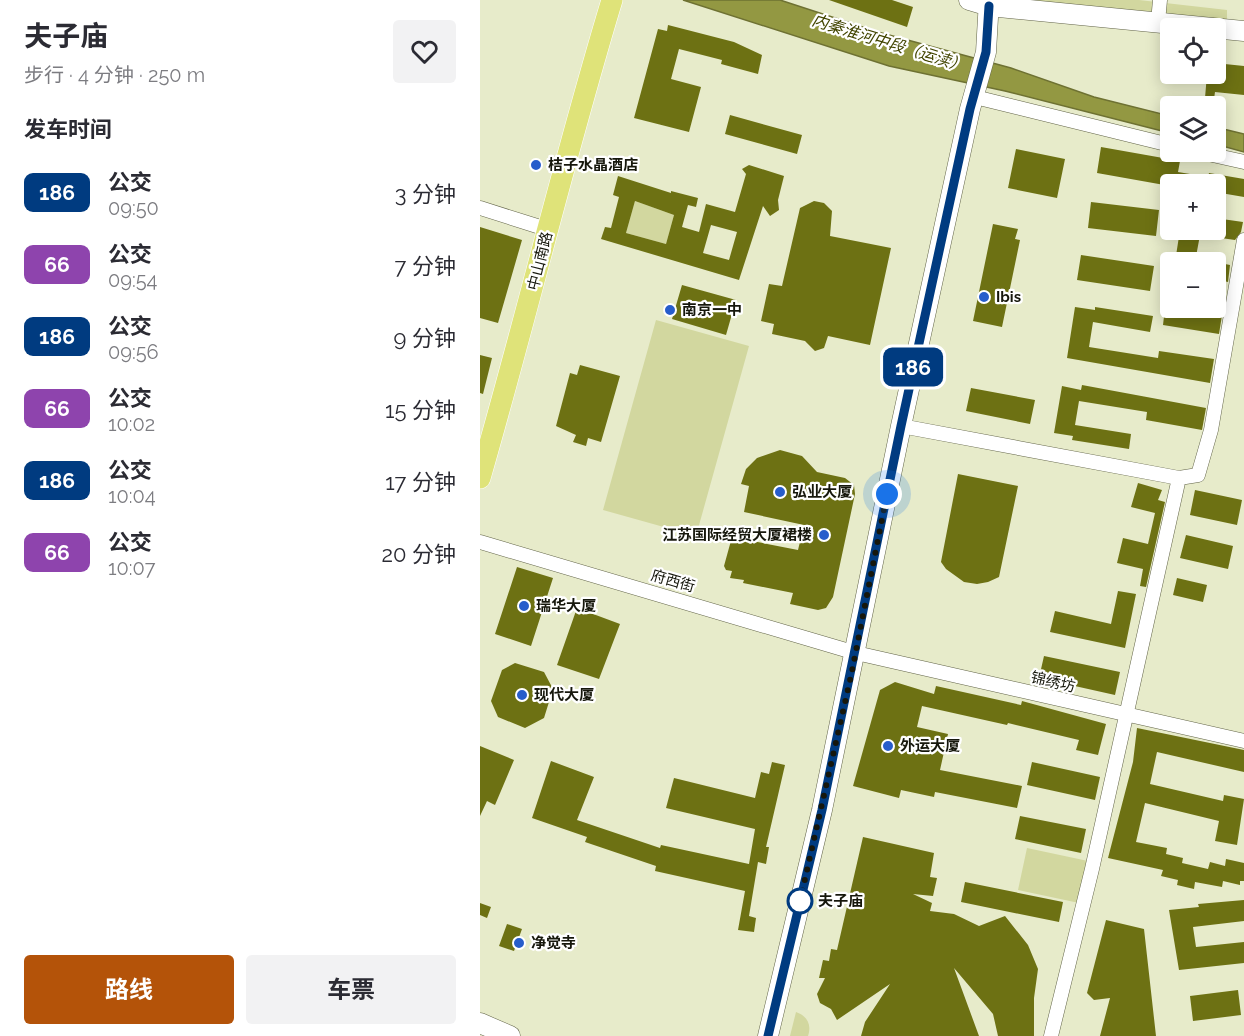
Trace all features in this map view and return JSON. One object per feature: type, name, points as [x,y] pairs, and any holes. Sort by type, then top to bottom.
[{"type":"main road","name":"中山南路","points":[[480,478],[521,336],[573,129],[612,0]]},
{"type":"main road","points":[[969,0],[1244,31]]},
{"type":"main road","points":[[768,1036],[822,810],[901,426],[976,104],[986,52],[989,3]]},
{"type":"main road","points":[[480,1023],[510,1036]]},
{"type":"street","points":[[1158,22],[1160,0]]},
{"type":"street","points":[[976,104],[1160,142]]},
{"type":"street","points":[[1226,158],[1244,162]]},
{"type":"street","points":[[480,208],[537,226]]},
{"type":"street","points":[[901,426],[1179,478],[1198,475],[1211,430],[1244,240]]},
{"type":"street","points":[[1052,1036],[1127,716],[1179,478]]},
{"type":"street","name":"府西街","points":[[480,542],[856,653]]},
{"type":"street","name":"锦绣坊","points":[[856,653],[1244,741]]},
{"type":"shaded area","points":[[1025,0],[1139,0],[1227,10],[1227,22],[1226,18],[1190,18]]},
{"type":"shaded area","points":[[635,201],[674,215],[666,244],[626,233]]},
{"type":"shaded area","points":[[656,320],[749,346],[696,536],[603,510]]},
{"type":"shaded area","points":[[1027,848],[1088,861],[1079,903],[1018,890]]},
{"type":"shaded area","points":[[796,1012],[808,1021],[808,1036],[790,1036]]},
{"type":"water","name":"内秦淮河中段（运渎）","points":[[683,0],[780,0],[878,32],[1011,68],[1094,97],[1160,114],[1160,130],[1005,91],[889,66]]},
{"type":"water","points":[[1226,130],[1244,134],[1244,152],[1226,147]]},
{"type":"building","points":[[829,0],[892,0],[913,7],[907,27]]},
{"type":"building","points":[[668,25],[734,42],[762,55],[758,74],[721,64],[722,60],[679,49],[671,79],[701,87],[689,132],[634,118],[658,29],[667,31]]},
{"type":"building","points":[[1226,64],[1244,66],[1244,95],[1215,92],[1214,96],[1205,96],[1206,84],[1226,84]]},
{"type":"building","points":[[730,115],[802,135],[797,154],[725,134]]},
{"type":"building","points":[[1101,147],[1160,157],[1160,162],[1180,162],[1178,172],[1190,174],[1160,174],[1160,184],[1097,173]]},
{"type":"building","points":[[1016,149],[1065,159],[1057,198],[1008,188]]},
{"type":"building","points":[[749,165],[784,176],[778,200],[779,210],[770,216],[763,206],[739,280],[601,239],[605,227],[611,228],[619,197],[613,195],[618,176],[671,193],[671,191],[698,198],[696,207],[688,205],[682,227],[699,232],[706,204],[735,212],[746,174],[742,169]],"holes":[[[635,201],[674,215],[666,244],[626,233]],[[711,225],[737,232],[729,260],[703,253]]]},
{"type":"building","points":[[1226,176],[1244,179],[1244,197],[1226,194]]},
{"type":"building","points":[[814,201],[824,203],[832,211],[830,236],[891,248],[870,345],[828,336],[824,348],[815,351],[805,341],[772,334],[774,324],[761,321],[769,284],[782,286],[800,208]]},
{"type":"building","points":[[1091,202],[1159,210],[1156,236],[1088,228]]},
{"type":"building","points":[[1226,220],[1243,222],[1241,232],[1235,240],[1226,239]]},
{"type":"building","points":[[993,224],[1018,229],[1015,239],[1020,240],[1002,327],[973,321]]},
{"type":"building","points":[[480,227],[522,240],[498,323],[480,318]]},
{"type":"building","points":[[1178,240],[1199,240],[1197,252],[1177,252]]},
{"type":"building","points":[[1081,255],[1154,266],[1150,291],[1077,280]]},
{"type":"building","points":[[1226,264],[1230,265],[1228,282],[1226,282]]},
{"type":"building","points":[[682,285],[736,300],[726,335],[672,319]]},
{"type":"building","points":[[1075,307],[1095,310],[1095,307],[1153,316],[1150,332],[1093,322],[1089,347],[1158,358],[1159,351],[1214,359],[1210,383],[1067,358]]},
{"type":"building","points":[[1164,318],[1222,318],[1219,334],[1163,325]]},
{"type":"building","points":[[480,355],[492,358],[483,394],[480,393]]},
{"type":"building","points":[[580,365],[620,376],[601,442],[588,438],[586,446],[573,442],[576,435],[556,426],[570,373],[577,375]]},
{"type":"building","points":[[1082,385],[1206,408],[1202,430],[1146,420],[1147,412],[1079,401],[1075,425],[1131,434],[1129,449],[1072,440],[1073,436],[1054,433],[1062,386],[1081,390]]},
{"type":"building","points":[[971,388],[1035,400],[1030,424],[966,411]]},
{"type":"building","points":[[780,450],[802,456],[817,472],[845,478],[854,485],[855,494],[833,597],[826,608],[818,610],[790,604],[793,593],[743,583],[744,580],[730,578],[732,571],[726,570],[724,566],[732,537],[798,550],[804,525],[744,512],[749,486],[741,484],[746,469],[757,458]]},
{"type":"building","points":[[958,474],[1018,486],[999,577],[988,582],[977,584],[964,582],[946,569],[941,562]]},
{"type":"building","points":[[1138,483],[1162,490],[1158,500],[1165,502],[1146,587],[1140,586],[1143,569],[1117,563],[1123,538],[1148,544],[1155,513],[1131,507]]},
{"type":"building","points":[[1195,490],[1242,500],[1237,525],[1190,515]]},
{"type":"building","points":[[1186,535],[1233,546],[1228,569],[1180,558]]},
{"type":"building","name":"瑞华大厦","points":[[517,567],[553,578],[531,646],[495,634]]},
{"type":"building","points":[[1177,578],[1207,585],[1203,602],[1173,595]]},
{"type":"building","points":[[1118,591],[1136,594],[1125,648],[1050,632],[1055,611],[1111,624]]},
{"type":"building","points":[[577,608],[620,624],[599,679],[557,665]]},
{"type":"building","points":[[1044,656],[1120,672],[1115,695],[1039,678]]},
{"type":"building","name":"现代大厦","points":[[515,663],[544,672],[553,689],[544,718],[525,728],[498,717],[491,701],[502,670]]},
{"type":"building","points":[[895,682],[934,694],[936,686],[1021,705],[1022,701],[1106,724],[1098,755],[1076,750],[1079,740],[922,706],[917,727],[948,734],[940,770],[1022,786],[1017,808],[935,792],[934,797],[901,790],[899,798],[853,786],[880,690]]},
{"type":"building","points":[[1137,728],[1244,750],[1244,772],[1157,752],[1150,784],[1223,801],[1224,795],[1244,799],[1237,845],[1215,841],[1219,821],[1145,803],[1136,842],[1167,848],[1166,854],[1183,858],[1182,863],[1208,869],[1210,862],[1225,866],[1226,859],[1244,863],[1244,881],[1240,881],[1240,885],[1223,881],[1222,887],[1195,882],[1194,889],[1177,885],[1178,880],[1161,876],[1163,870],[1108,858],[1133,762]]},
{"type":"building","points":[[480,746],[514,760],[495,805],[487,801],[480,816]]},
{"type":"building","points":[[551,761],[594,777],[577,820],[660,848],[661,845],[749,864],[755,829],[666,808],[674,778],[755,798],[761,772],[769,774],[772,762],[785,765],[766,847],[769,847],[766,864],[758,862],[749,916],[756,918],[754,932],[738,930],[745,891],[655,871],[656,866],[585,842],[587,837],[532,818]]},
{"type":"building","points":[[1032,762],[1100,777],[1095,800],[1027,785]]},
{"type":"building","points":[[1020,816],[1086,829],[1081,853],[1015,839]]},
{"type":"building","points":[[863,837],[934,853],[930,877],[937,878],[933,896],[913,894],[932,903],[930,911],[954,914],[979,926],[1005,916],[1028,945],[1038,969],[1034,998],[1034,1036],[998,1036],[993,1014],[954,968],[979,1036],[861,1036],[865,1022],[890,984],[837,1020],[831,1009],[820,1003],[817,994],[825,978],[819,978],[823,960],[829,961],[831,949],[837,950]]},
{"type":"building","points":[[965,882],[1063,902],[1059,922],[961,902]]},
{"type":"building","points":[[1244,900],[1244,921],[1193,927],[1196,947],[1244,942],[1244,963],[1179,970],[1169,910],[1199,907],[1198,904]]},
{"type":"building","points":[[480,903],[491,907],[487,918],[480,915]]},
{"type":"building","points":[[1106,920],[1144,929],[1156,1036],[1100,1036],[1110,998],[1094,1000],[1087,993]]},
{"type":"building","points":[[507,924],[522,929],[514,951],[499,946]]},
{"type":"building","points":[[1238,990],[1241,1015],[1193,1021],[1190,996]]},
{"type":"bus line","name":"186","points":[[768,1036],[822,810],[901,426],[970,109],[986,52],[989,6]]},
{"type":"place","name":"桔子水晶酒店","points":[[536,165]]},
{"type":"place","name":"Ibis","points":[[984,297]]},
{"type":"place","name":"南京一中","points":[[670,310]]},
{"type":"place","name":"弘业大厦","points":[[780,492]]},
{"type":"place","name":"江苏国际经贸大厦裙楼","points":[[824,535]]},
{"type":"place","name":"瑞华大厦","points":[[524,606]]},
{"type":"place","name":"现代大厦","points":[[522,695]]},
{"type":"place","name":"外运大厦","points":[[888,746]]},
{"type":"place","name":"夫子庙","points":[[800,901]]},
{"type":"place","name":"净觉寺","points":[[519,943]]},
{"type":"route","points":[[800,901],[851,676],[887,494]]}]
